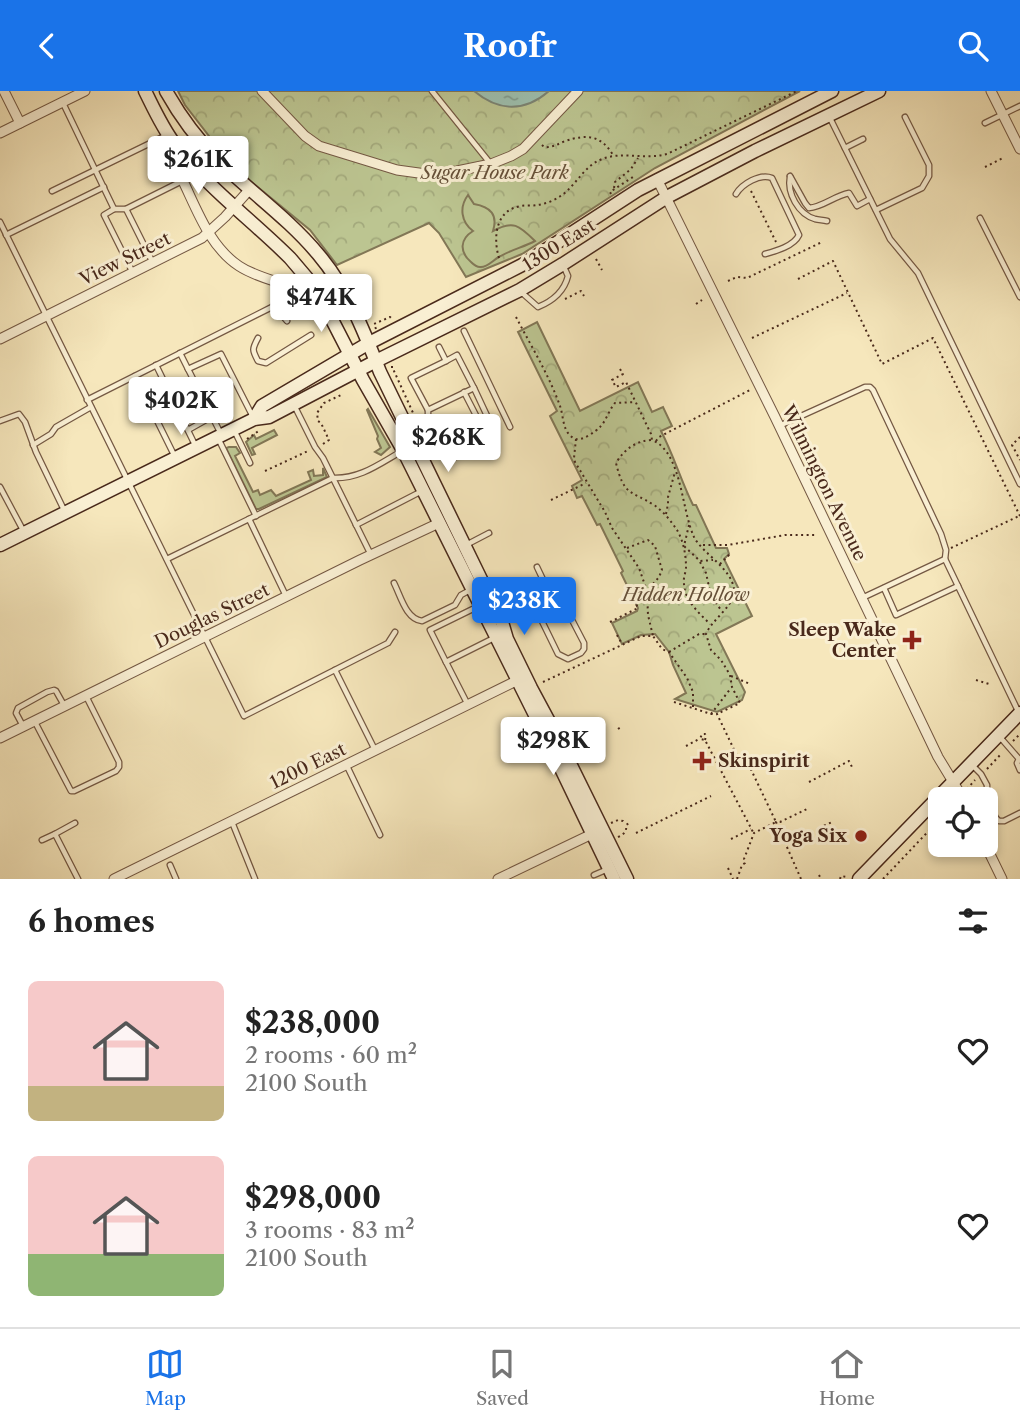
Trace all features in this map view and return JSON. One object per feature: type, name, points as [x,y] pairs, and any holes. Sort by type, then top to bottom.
[{"type":"main road","points":[[145,91],[168,135],[188,160],[302,271],[326,308],[423,491],[611,874]]},
{"type":"main road","points":[[166,91],[204,145],[295,230],[324,261],[347,297],[502,622],[507,639],[627,879]]},
{"type":"main road","name":"1300 East","points":[[254,419],[262,406],[369,343],[524,264],[638,190],[832,91]]},
{"type":"main road","name":"1300 East","points":[[0,545],[254,419],[269,417],[520,290],[667,197],[879,91]]},
{"type":"main road","points":[[439,523],[448,527],[480,592],[493,604]]},
{"type":"main road","points":[[859,879],[1020,713]]},
{"type":"main road","points":[[544,733],[552,739],[568,769],[573,769]]},
{"type":"street","points":[[4,91],[20,123]]},
{"type":"street","points":[[262,91],[305,136],[320,146],[397,170],[426,174],[491,164],[511,156],[523,149],[578,91]]},
{"type":"street","points":[[991,91],[1020,149]]},
{"type":"street","points":[[0,133],[79,92]]},
{"type":"street","points":[[188,160],[182,174],[183,181],[209,233],[222,251],[254,274],[289,286]]},
{"type":"street","name":"Wilmington Avenue","points":[[657,180],[938,757],[955,787]]},
{"type":"street","name":"View Street","points":[[0,339],[202,238],[250,189]]},
{"type":"street","name":"Douglas Street","points":[[0,739],[439,523]]},
{"type":"street","name":"1200 East","points":[[114,879],[516,681]]},
{"type":"street","points":[[498,879],[592,834]]},
{"type":"street","points":[[991,857],[1002,879]]},
{"type":"lane","points":[[432,91],[491,164]]},
{"type":"lane","points":[[62,102],[114,209]]},
{"type":"lane","points":[[985,123],[1020,106]]},
{"type":"lane","points":[[829,116],[890,239],[918,273],[1020,484]]},
{"type":"lane","points":[[876,210],[922,188],[929,176],[929,165],[905,117]]},
{"type":"lane","points":[[52,191],[168,135]]},
{"type":"lane","points":[[845,148],[863,139]]},
{"type":"lane","points":[[827,221],[813,218],[799,208],[788,187],[790,176],[809,208],[815,208],[849,193],[857,206],[870,199]]},
{"type":"lane","points":[[736,194],[740,187],[760,177],[772,178],[799,235],[796,241],[765,254]]},
{"type":"lane","points":[[133,273],[104,215],[114,209],[126,208],[183,181]]},
{"type":"lane","points":[[6,235],[104,187]]},
{"type":"lane","points":[[126,208],[153,263]]},
{"type":"lane","points":[[980,218],[1020,297]]},
{"type":"lane","points":[[0,222],[244,716],[388,643],[395,632]]},
{"type":"lane","points":[[520,290],[538,307],[551,301],[565,286],[568,276],[563,264]]},
{"type":"lane","points":[[277,282],[274,306],[287,321]]},
{"type":"lane","points":[[87,400],[274,306]]},
{"type":"lane","points":[[464,331],[510,427]]},
{"type":"lane","points":[[258,338],[253,352],[258,361],[266,363],[312,335]]},
{"type":"lane","points":[[439,347],[446,361]]},
{"type":"lane","points":[[180,353],[256,516]]},
{"type":"lane","points":[[188,369],[221,354],[254,419]]},
{"type":"lane","points":[[464,453],[451,459],[446,458],[429,422],[428,410],[411,378],[457,355],[496,435],[486,442]]},
{"type":"lane","points":[[156,365],[196,447]]},
{"type":"lane","points":[[135,376],[176,458]]},
{"type":"lane","points":[[779,426],[865,387],[873,390],[941,534],[946,550],[944,559],[1020,713]]},
{"type":"lane","points":[[428,410],[474,388]]},
{"type":"lane","points":[[443,451],[484,431],[464,392]]},
{"type":"lane","points":[[293,404],[372,556]]},
{"type":"lane","points":[[33,445],[51,434],[55,427],[91,407]]},
{"type":"lane","points":[[0,421],[19,414],[25,422],[65,513]]},
{"type":"lane","points":[[188,430],[212,417]]},
{"type":"lane","points":[[233,429],[250,463]]},
{"type":"lane","points":[[167,559],[333,478],[348,479],[357,475],[402,450]]},
{"type":"lane","points":[[0,487],[24,533]]},
{"type":"lane","points":[[356,525],[423,491]]},
{"type":"lane","points":[[249,519],[287,597]]},
{"type":"lane","points":[[465,545],[489,533]]},
{"type":"lane","points":[[861,598],[944,559]]},
{"type":"lane","points":[[537,567],[557,607],[571,618],[584,643],[584,649],[568,659],[558,654],[538,613]]},
{"type":"lane","points":[[394,583],[416,621],[422,621],[455,605],[461,595],[472,589]]},
{"type":"lane","points":[[884,588],[897,615],[958,586]]},
{"type":"lane","points":[[518,592],[530,616],[557,607]]},
{"type":"lane","points":[[468,705],[430,630],[480,606]]},
{"type":"lane","points":[[446,662],[495,637]]},
{"type":"lane","points":[[335,670],[375,751]]},
{"type":"lane","points":[[23,727],[16,713],[18,708],[47,692],[57,691],[65,706]]},
{"type":"lane","points":[[35,721],[71,791],[116,771],[119,762],[86,696]]},
{"type":"lane","points":[[998,735],[1019,760],[1020,770]]},
{"type":"lane","points":[[971,764],[981,774],[986,785],[987,800],[996,818],[1004,821],[1020,813]]},
{"type":"lane","points":[[347,765],[380,835]]},
{"type":"lane","points":[[232,821],[255,879]]},
{"type":"lane","points":[[42,841],[75,823]]},
{"type":"lane","points":[[55,834],[78,879]]},
{"type":"lane","points":[[170,865],[176,879]]},
{"type":"lane","points":[[594,876],[611,874]]},
{"type":"path","points":[[499,258],[495,232],[504,215],[511,209],[549,202],[570,188],[589,166],[603,159],[614,156],[657,157],[797,91]]},
{"type":"path","points":[[544,147],[550,148],[576,138],[589,137],[603,141],[614,156]]},
{"type":"path","points":[[614,189],[615,182],[631,169],[639,157]]},
{"type":"path","points":[[985,167],[1003,158]]},
{"type":"path","points":[[610,192],[632,177],[635,180]]},
{"type":"path","points":[[750,187],[778,247]]},
{"type":"path","points":[[728,281],[737,277],[747,278],[822,242]]},
{"type":"path","points":[[596,259],[601,270]]},
{"type":"path","points":[[798,279],[832,261],[882,364],[933,338],[1020,516],[951,549]]},
{"type":"path","points":[[561,300],[583,290],[584,296]]},
{"type":"path","points":[[752,338],[848,292]]},
{"type":"path","points":[[696,304],[702,300]]},
{"type":"path","points":[[374,325],[390,317]]},
{"type":"path","points":[[516,317],[557,397],[564,425],[568,433],[576,439],[583,438],[601,426],[615,403],[636,402]]},
{"type":"path","points":[[943,358],[948,348]]},
{"type":"path","points":[[393,366],[416,417]]},
{"type":"path","points":[[620,369],[623,375],[612,380],[616,387],[626,382],[652,440]]},
{"type":"path","points":[[656,441],[750,390]]},
{"type":"path","points":[[317,413],[322,413]]},
{"type":"path","points":[[1020,436],[1012,445],[1020,460]]},
{"type":"path","points":[[576,439],[574,458],[612,528],[639,568],[647,591],[648,615],[653,636],[662,649],[669,652],[687,678],[693,692],[693,708]]},
{"type":"path","points":[[674,702],[711,714],[717,714],[740,703],[732,687],[730,675],[711,650],[706,634],[734,593],[730,579],[695,539],[674,464],[665,449],[652,440],[635,443],[622,453],[617,463],[620,479],[628,491],[666,515],[678,531],[684,546],[686,568],[683,585],[689,601],[711,624]]},
{"type":"path","points":[[989,452],[994,450]]},
{"type":"path","points":[[666,515],[675,471]]},
{"type":"path","points":[[551,500],[587,482]]},
{"type":"path","points":[[684,546],[689,524]]},
{"type":"path","points":[[700,545],[728,545],[785,535],[816,535]]},
{"type":"path","points":[[626,548],[648,540],[655,546],[663,570],[647,591]]},
{"type":"path","points":[[684,546],[700,561],[706,573],[710,596],[722,612]]},
{"type":"path","points":[[719,564],[730,554]]},
{"type":"path","points":[[700,561],[715,560]]},
{"type":"path","points":[[610,622],[638,608],[631,593]]},
{"type":"path","points":[[669,652],[699,634],[706,634]]},
{"type":"path","points":[[617,635],[622,645]]},
{"type":"path","points":[[542,682],[641,636],[653,636]]},
{"type":"path","points":[[730,675],[750,684]]},
{"type":"path","points":[[976,680],[989,684]]},
{"type":"path","points":[[711,714],[732,687]]},
{"type":"path","points":[[717,714],[740,762]]},
{"type":"path","points":[[686,746],[705,734],[705,740],[754,833]]},
{"type":"path","points":[[969,787],[1020,734]]},
{"type":"path","points":[[700,739],[705,740]]},
{"type":"path","points":[[746,759],[802,879]]},
{"type":"path","points":[[809,782],[849,761],[853,769]]},
{"type":"path","points":[[636,833],[711,796]]},
{"type":"path","points":[[737,879],[754,833],[809,808]]},
{"type":"path","points":[[610,824],[623,821],[626,829],[624,834],[617,837]]},
{"type":"path","points":[[625,825],[631,822]]},
{"type":"path","points":[[819,828],[832,822]]},
{"type":"path","points":[[731,839],[751,829]]},
{"type":"path","points":[[883,879],[928,832]]},
{"type":"path","points":[[740,857],[744,859]]},
{"type":"path","points":[[738,863],[742,865]]},
{"type":"path","points":[[728,868],[733,879]]},
{"type":"path","points":[[820,875],[821,879]]},
{"type":"green space","name":"Sugar House Park","points":[[178,91],[800,91],[655,168],[522,254],[466,277],[439,233],[429,223],[337,265],[310,230],[249,180],[216,145],[185,105]]},
{"type":"green space","points":[[468,195],[474,204],[485,207],[492,213],[495,220],[493,231],[506,226],[516,226],[535,241],[485,266],[474,264],[463,250],[463,242],[473,231],[463,214],[463,204]]},
{"type":"green space","name":"Hidden Hollow","points":[[537,322],[580,411],[638,382],[652,412],[663,407],[672,426],[661,431],[693,505],[696,505],[716,548],[727,548],[729,554],[724,559],[752,616],[716,634],[745,692],[742,700],[717,712],[675,699],[686,693],[669,652],[655,634],[641,635],[622,644],[612,623],[638,608],[600,524],[597,525],[582,496],[577,498],[572,486],[582,480],[550,416],[557,411],[518,332]]},
{"type":"green space","points":[[368,409],[390,447],[381,455],[375,452],[381,448]]},
{"type":"green space","points":[[274,430],[277,435],[252,448],[255,454],[252,455],[246,442],[254,435],[256,439]]},
{"type":"green space","points":[[236,447],[240,453],[235,456],[253,492],[258,490],[260,495],[271,490],[276,496],[311,480],[308,472],[313,470],[314,476],[323,475],[323,468],[327,477],[256,509],[226,448]]},
{"type":"water","points":[[474,91],[549,91],[531,103],[512,107],[493,103]]},
{"type":"place","name":"Sleep Wake Center","points":[[912,640]]},
{"type":"place","name":"Skinspirit","points":[[702,761]]},
{"type":"place","name":"Yoga Six","points":[[861,836]]}]
